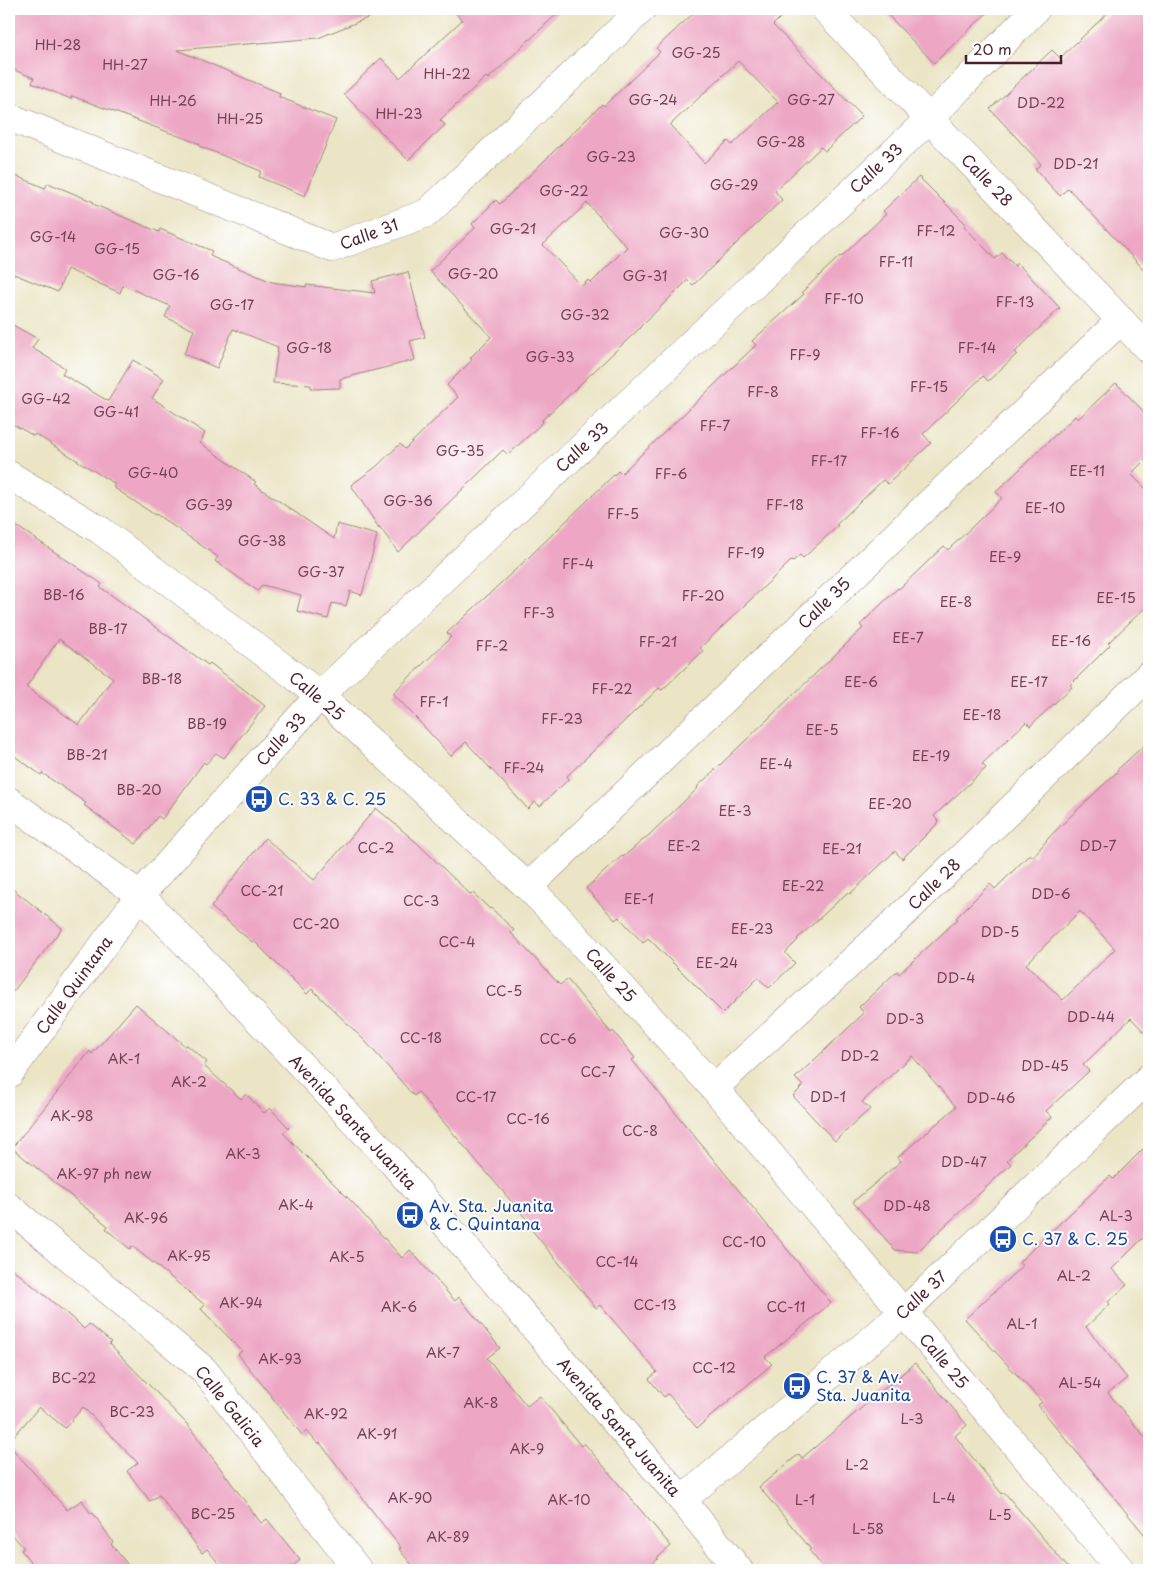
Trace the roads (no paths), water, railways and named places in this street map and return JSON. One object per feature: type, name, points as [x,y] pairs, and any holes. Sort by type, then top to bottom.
[{"type":"street","name":"Calle 31","points":[[9,117],[332,248],[427,213],[642,9]]},
{"type":"street","name":"Calle 28","points":[[825,9],[1149,350]]},
{"type":"street","name":"Calle 33","points":[[140,896],[320,695],[929,119],[1036,9]]},
{"type":"street","name":"Calle 35","points":[[528,887],[1121,320]]},
{"type":"street","name":"Calle 25","points":[[9,476],[100,530],[320,695],[528,887],[556,915],[714,1088],[1121,1570]]},
{"type":"street","name":"Calle 28","points":[[714,1088],[896,921],[1149,675]]},
{"type":"street","name":"Avenida Santa Juanita","points":[[9,802],[140,896],[390,1158],[682,1500],[739,1570]]},
{"type":"street","name":"Calle Quintana","points":[[9,1074],[140,896]]},
{"type":"street","name":"Calle 37","points":[[682,1500],[903,1313],[1149,1078]]},
{"type":"street","name":"Calle Galicia","points":[[9,1206],[204,1370],[358,1570]]},
{"type":"place","name":"C. 33 & C. 25","points":[[259,799]]},
{"type":"place","name":"Av. Sta. Juanita & C. Quintana","points":[[410,1215]]},
{"type":"place","name":"C. 37 & C. 25","points":[[1003,1239]]},
{"type":"place","name":"C. 37 & Av. Sta. Juanita","points":[[797,1386]]}]
